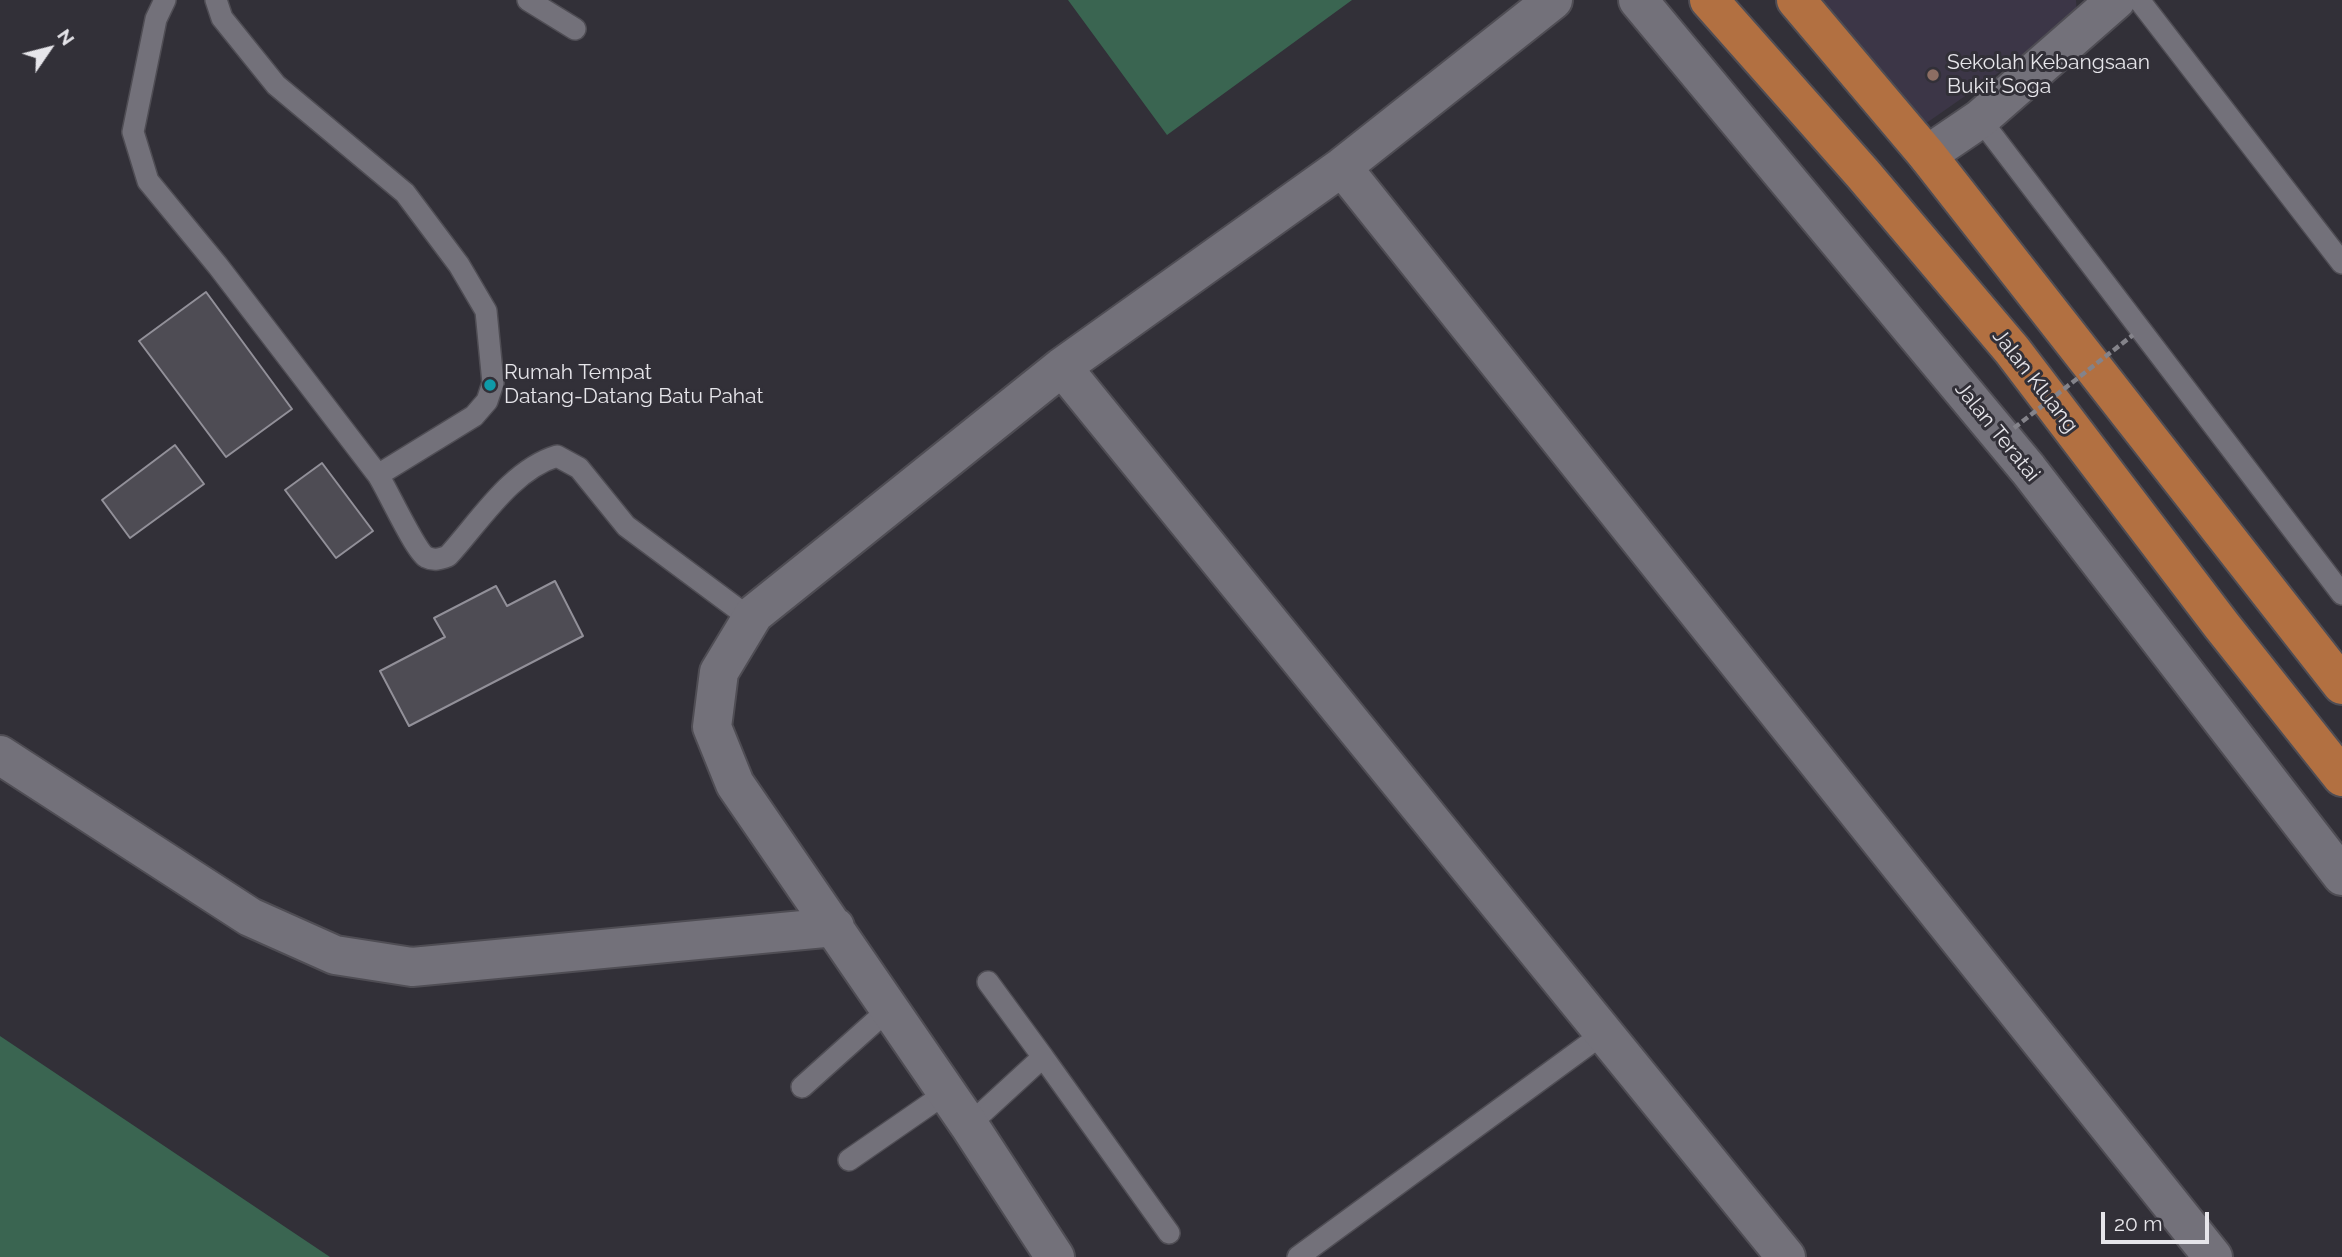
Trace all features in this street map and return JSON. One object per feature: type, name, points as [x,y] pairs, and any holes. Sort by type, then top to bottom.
[{"type":"highway","name":"Jalan Kluang","points":[[1709,0],[1863,174],[2012,350],[2222,626],[2342,776]]},
{"type":"highway","points":[[1796,0],[1927,155],[2342,685]]},
{"type":"street","points":[[1055,1257],[970,1125],[735,784],[712,727],[719,672],[751,619],[1062,367],[1342,167],[1553,0]]},
{"type":"street","name":"Jalan Teratai","points":[[1639,0],[2028,469],[2342,876]]},
{"type":"street","points":[[1927,155],[1980,119],[2116,0]]},
{"type":"street","points":[[1342,167],[2213,1257]]},
{"type":"street","points":[[1062,367],[1786,1257]]},
{"type":"street","points":[[0,755],[250,917],[335,955],[412,967],[835,927]]},
{"type":"lane","points":[[165,0],[156,19],[133,132],[148,181],[218,266],[378,475],[395,501],[416,546],[426,557],[437,560],[448,556],[521,475],[540,461],[557,456],[567,459],[579,468],[626,526],[751,619]]},
{"type":"lane","points":[[216,0],[222,18],[276,85],[405,193],[459,265],[486,311],[493,383],[487,401],[474,416],[378,475]]},
{"type":"lane","points":[[528,0],[575,29]]},
{"type":"lane","points":[[2139,0],[2342,263]]},
{"type":"lane","points":[[1980,119],[2342,594]]},
{"type":"lane","points":[[988,982],[1169,1233]]},
{"type":"lane","points":[[802,1087],[890,1009]]},
{"type":"lane","points":[[1297,1257],[1604,1033]]},
{"type":"lane","points":[[970,1125],[1043,1057]]},
{"type":"lane","points":[[849,1160],[946,1093]]},
{"type":"path","points":[[2014,428],[2133,335]]},
{"type":"shaded area","name":"Sekolah Kebangsaan Bukit Soga","points":[[1809,0],[2076,0],[2077,18],[1915,131]]},
{"type":"green space","points":[[1068,0],[1352,0],[1167,135]]},
{"type":"green space","points":[[0,1036],[330,1257],[0,1257]]},
{"type":"building","points":[[206,292],[292,409],[226,457],[139,341]]},
{"type":"building","points":[[175,445],[204,484],[130,538],[102,500]]},
{"type":"building","points":[[322,463],[373,531],[336,558],[285,490]]},
{"type":"building","points":[[555,581],[583,636],[409,726],[380,671],[445,637],[434,618],[496,586],[507,606]]},
{"type":"place","name":"Sekolah Kebangsaan Bukit Soga","points":[[1933,75]]},
{"type":"place","name":"Rumah Tempat Datang-Datang Batu Pahat","points":[[490,385]]}]
